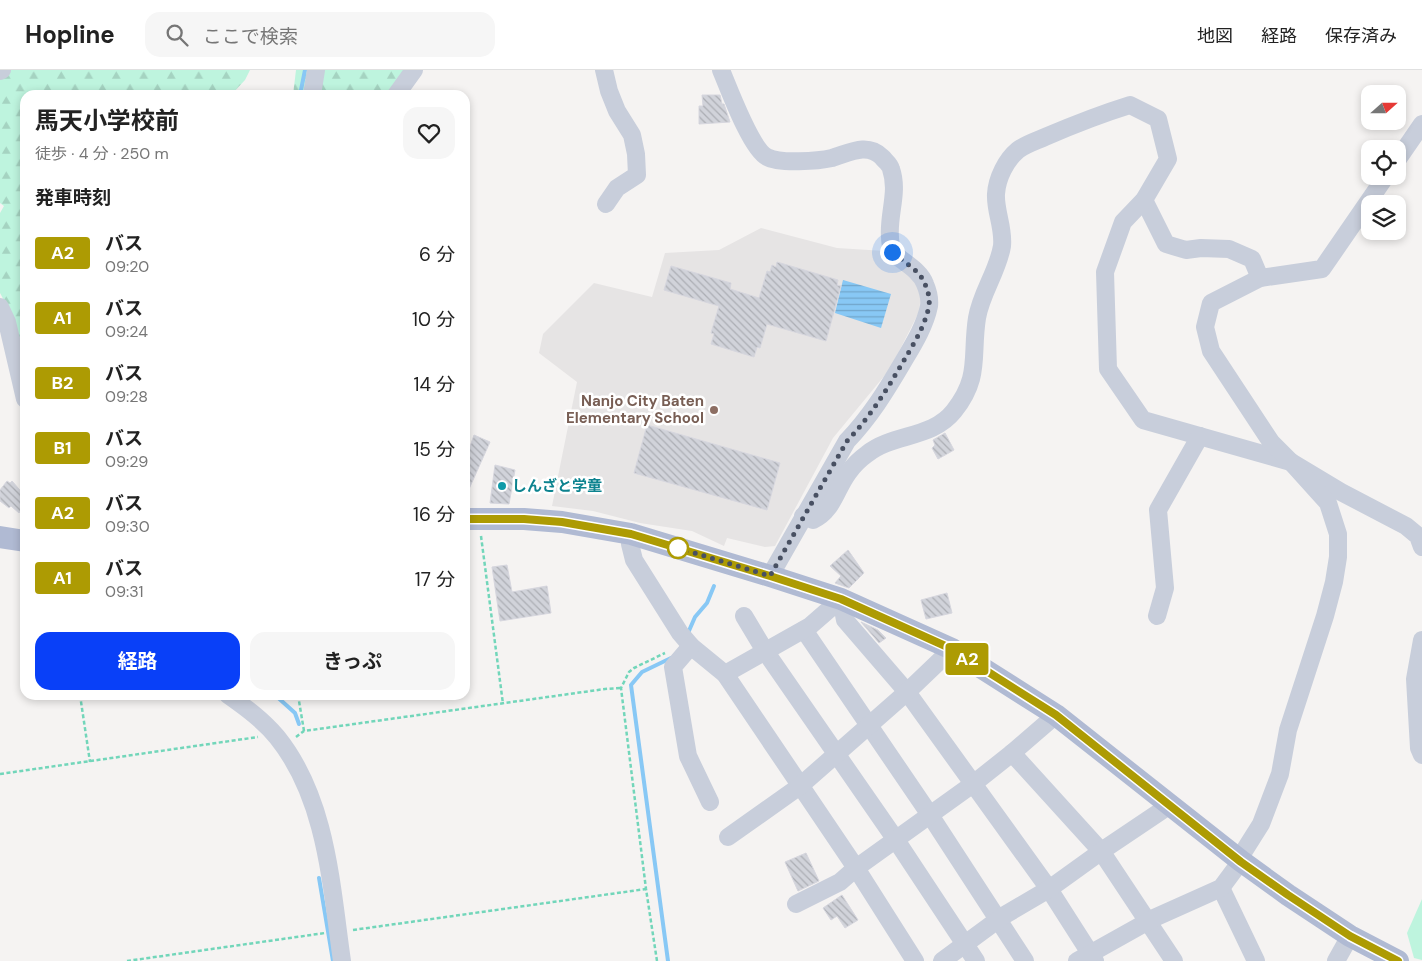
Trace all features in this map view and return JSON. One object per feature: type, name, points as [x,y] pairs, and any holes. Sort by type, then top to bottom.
[{"type":"main road","points":[[473,519],[562,522],[631,534],[841,599],[952,649],[1056,715],[1241,862],[1350,936],[1398,961]]},
{"type":"main road","points":[[0,537],[20,540]]},
{"type":"street","points":[[313,90],[316,70]]},
{"type":"street","points":[[400,90],[414,70]]},
{"type":"street","points":[[604,70],[609,91],[617,111],[632,135],[638,167],[636,175],[617,188],[606,204]]},
{"type":"street","points":[[721,70],[748,131],[758,149],[768,158],[785,161],[807,161],[832,158],[852,150],[863,149],[878,152],[891,166],[894,181],[889,236],[892,252],[918,272],[925,282],[929,297],[928,308],[916,340],[874,409],[847,441],[770,576]]},
{"type":"street","points":[[803,516],[813,520],[820,517],[828,509],[848,473],[860,459],[873,449],[938,425],[952,414],[967,392],[973,376],[977,316],[994,274],[1002,244],[996,195],[998,181],[1006,164],[1017,151],[1028,144],[1088,118],[1130,105],[1158,119],[1168,160],[1144,200],[1123,222],[1105,272],[1108,369],[1143,420],[1291,462],[1341,492],[1406,526],[1418,536],[1422,547]]},
{"type":"street","points":[[1406,148],[1422,124]]},
{"type":"street","points":[[725,674],[804,630],[841,599],[845,620],[907,692],[973,784],[1048,889],[1087,958],[1147,922],[1221,888],[1241,862],[1244,851],[1261,824],[1280,774],[1288,730],[1325,616],[1338,557],[1338,534],[1328,503],[1271,442],[1211,351],[1205,327],[1211,303],[1260,278],[1322,269],[1380,185]]},
{"type":"street","points":[[1144,200],[1166,244],[1186,250],[1229,248],[1252,259],[1260,278]]},
{"type":"street","points":[[0,307],[7,322],[20,378]]},
{"type":"street","points":[[1158,616],[1165,588],[1158,510],[1200,436]]},
{"type":"street","points":[[631,534],[630,544],[634,560],[686,640],[725,674],[856,868],[915,961]]},
{"type":"street","points":[[744,616],[765,651],[896,840],[976,961]]},
{"type":"street","points":[[804,630],[930,815],[1025,961]]},
{"type":"street","points":[[686,640],[673,668],[688,756],[710,802]]},
{"type":"street","points":[[1422,640],[1415,679],[1419,748],[1422,755]]},
{"type":"street","points":[[728,837],[800,786],[907,692],[952,649]]},
{"type":"street","points":[[235,700],[253,713],[276,735],[295,765],[316,810],[323,835],[332,932],[342,961]]},
{"type":"street","points":[[796,904],[840,882],[856,868],[973,784],[1056,715]]},
{"type":"street","points":[[1012,753],[1101,851],[1174,961]]},
{"type":"street","points":[[942,961],[998,920],[1048,889],[1170,805]]},
{"type":"street","points":[[1221,888],[1256,961]]},
{"type":"street","points":[[1336,961],[1350,936]]},
{"type":"path","points":[[473,519],[482,539],[502,704]]},
{"type":"path","points":[[657,961],[621,688],[634,668],[686,640]]},
{"type":"path","points":[[299,700],[304,730],[621,688]]},
{"type":"path","points":[[81,700],[90,762]]},
{"type":"path","points":[[0,774],[276,735]]},
{"type":"path","points":[[127,961],[646,889]]},
{"type":"shaded area","name":"Nanjo City Baten Elementary School","points":[[761,228],[837,248],[885,251],[915,277],[921,294],[919,312],[890,369],[833,438],[775,546],[765,547],[727,538],[724,546],[692,531],[640,523],[593,511],[552,506],[577,382],[539,353],[543,334],[594,283],[652,297],[665,253],[719,250]]},
{"type":"green space","points":[[8,70],[250,70],[245,80],[236,90],[20,90],[20,340],[15,321],[0,293],[0,213],[4,206],[0,203],[0,77]]},
{"type":"green space","points":[[296,70],[309,70],[306,90],[294,90]]},
{"type":"green space","points":[[320,70],[406,70],[392,90],[317,90]]},
{"type":"green space","points":[[1422,899],[1422,960],[1414,958],[1407,933]]},
{"type":"water","points":[[843,280],[891,294],[881,328],[835,313]]},
{"type":"building","points":[[702,95],[720,95],[730,122],[699,124],[699,106],[703,106]]},
{"type":"building","points":[[777,262],[838,280],[837,285],[841,286],[826,341],[767,324],[760,348],[757,347],[754,357],[711,344],[714,334],[711,333],[719,306],[664,290],[671,266],[731,283],[730,289],[759,298],[767,271],[770,272],[772,265],[776,267]]},
{"type":"building","points":[[647,425],[780,463],[767,510],[634,473]]},
{"type":"building","points":[[945,433],[954,450],[938,459],[932,448],[935,445],[933,440]]},
{"type":"building","points":[[474,435],[490,442],[470,487],[470,447]]},
{"type":"building","name":"しんざと学童","points":[[495,465],[515,470],[509,504],[490,503]]},
{"type":"building","points":[[7,481],[10,483],[12,481],[20,490],[19,513],[11,506],[9,508],[0,501],[0,490]]},
{"type":"building","points":[[848,550],[864,573],[849,588],[835,583],[841,576],[830,566]]},
{"type":"building","points":[[507,565],[512,592],[547,586],[551,613],[500,621],[492,567]]},
{"type":"building","points":[[947,593],[952,613],[926,619],[921,600]]},
{"type":"building","points":[[861,622],[878,630],[886,638],[879,643]]},
{"type":"building","points":[[806,853],[819,881],[798,891],[785,862]]},
{"type":"building","points":[[842,895],[858,920],[845,928],[837,916],[831,920],[823,908]]},
{"type":"waterway","points":[[301,90],[305,70]]},
{"type":"waterway","points":[[688,633],[695,617],[707,603],[714,586]]},
{"type":"waterway","points":[[668,961],[631,685],[642,672],[671,658]]},
{"type":"waterway","points":[[281,700],[295,713],[299,724]]},
{"type":"waterway","points":[[319,878],[333,961]]},
{"type":"bus line","name":"A2","points":[[470,519],[524,519],[562,522],[631,534],[841,599],[952,649],[1056,715],[1241,862],[1288,895],[1350,936],[1398,961]]},
{"type":"place","name":"Nanjo City Baten Elementary School","points":[[714,410]]},
{"type":"place","name":"しんざと学童","points":[[502,486]]},
{"type":"route","points":[[678,548],[770,576],[784,548],[847,441],[874,409],[916,340],[928,308],[929,297],[925,282],[918,272],[892,252]]}]
